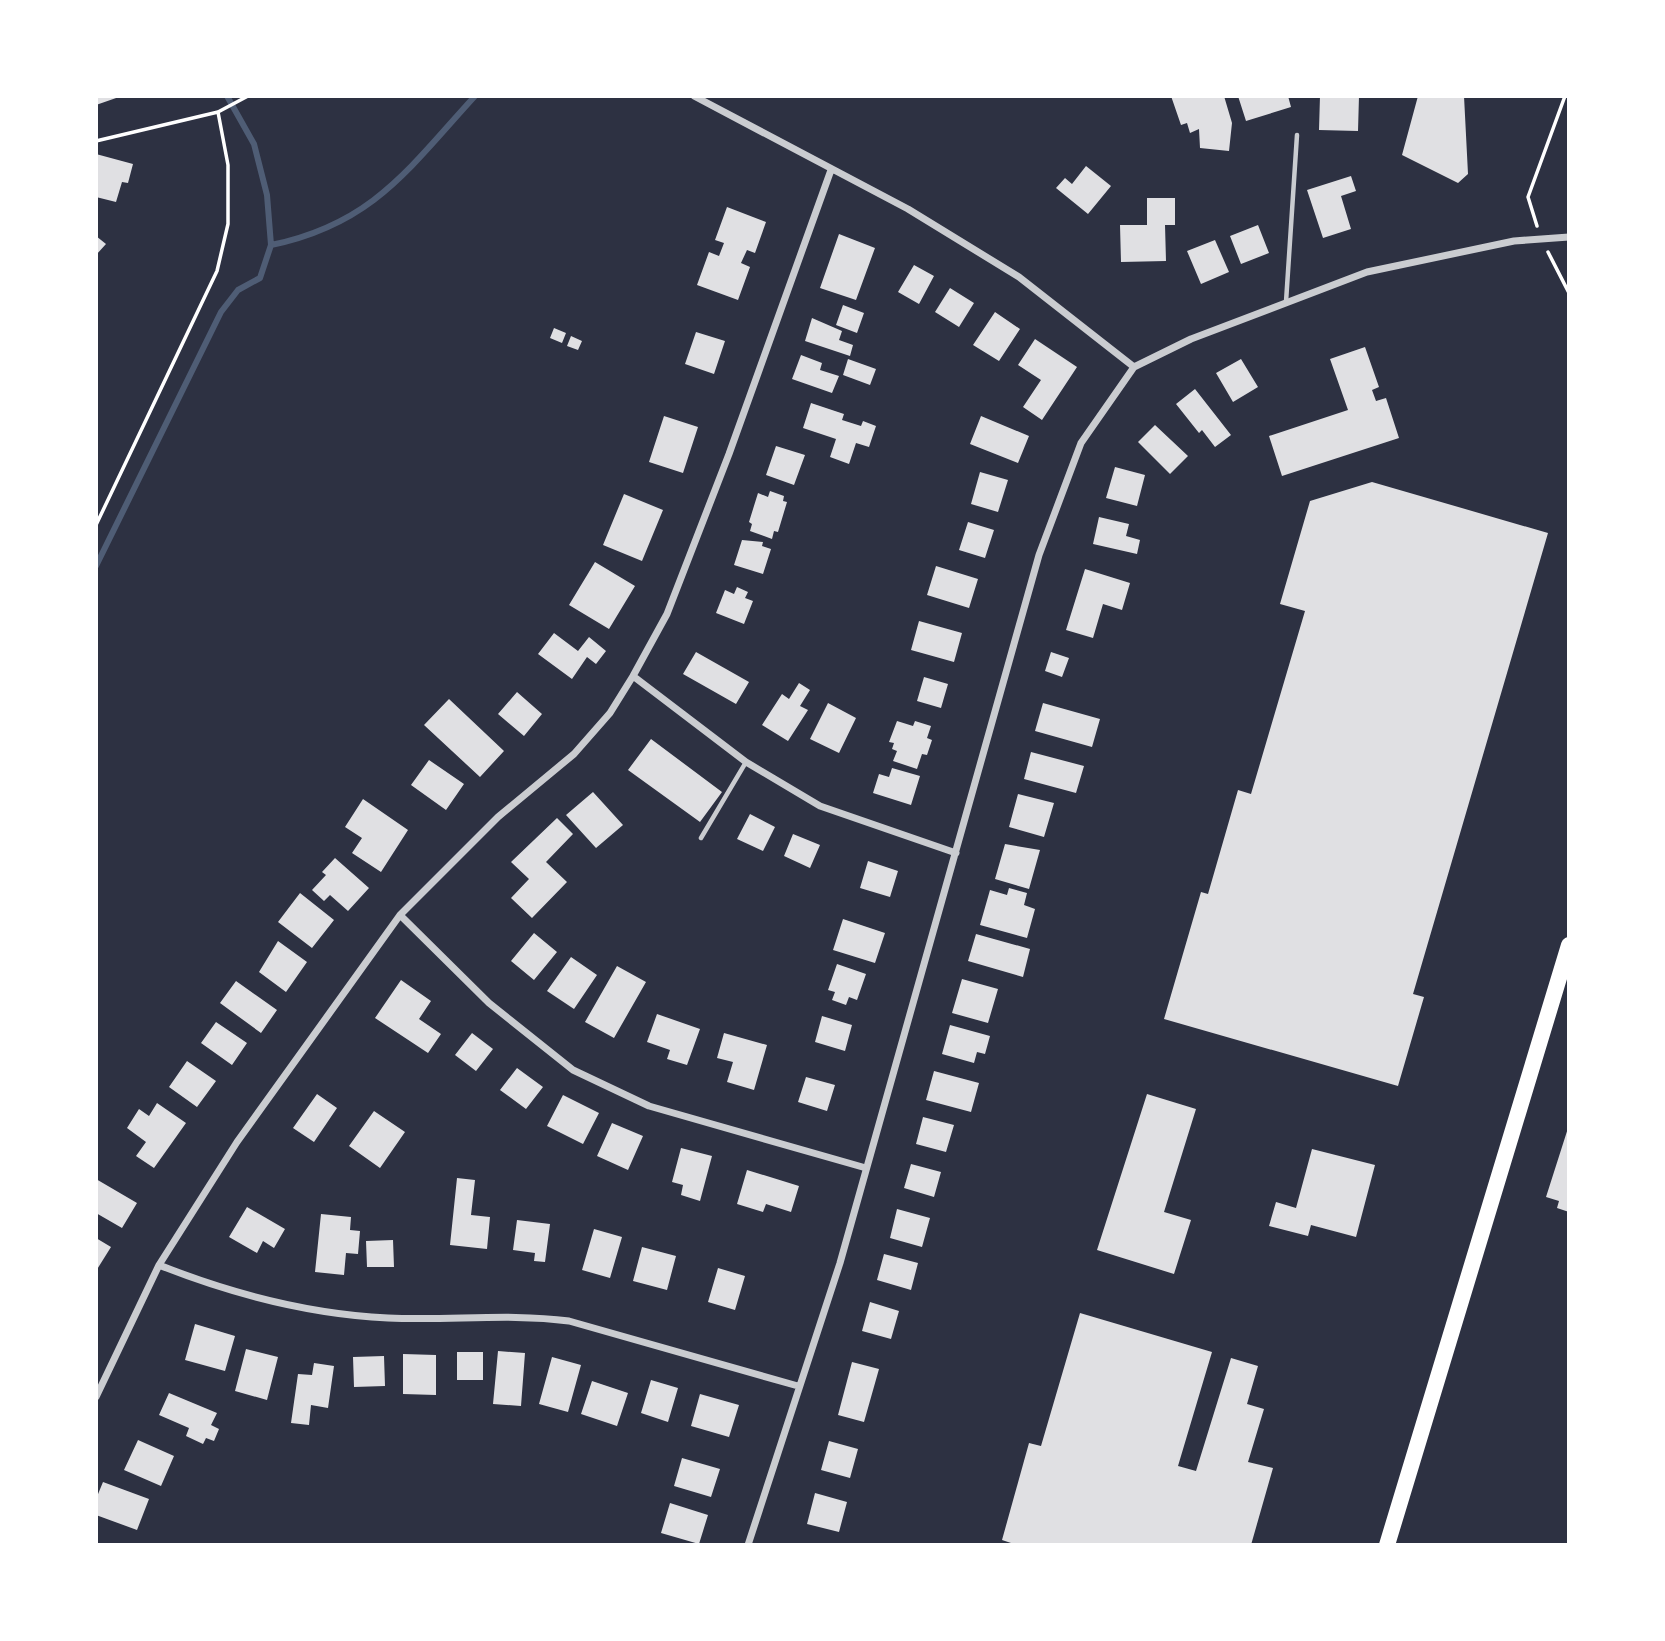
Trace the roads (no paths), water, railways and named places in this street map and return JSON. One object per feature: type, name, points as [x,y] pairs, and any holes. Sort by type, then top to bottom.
[{"type":"main road","points":[[1387,1545],[1569,945]]},
{"type":"street","points":[[694,96],[908,209],[1019,277],[1134,367]]},
{"type":"street","points":[[96,1397],[159,1265],[237,1142],[400,915],[498,817],[573,754],[610,713],[633,676],[672,602],[831,170]]},
{"type":"street","points":[[748,1545],[840,1263],[1039,555],[1081,443],[1134,367],[1191,340],[1367,272],[1514,241],[1569,237]]},
{"type":"street","points":[[633,676],[699,730],[820,806],[956,853]]},
{"type":"street","points":[[400,915],[489,1003],[573,1070],[649,1106],[866,1168]]},
{"type":"street","points":[[159,1265],[214,1287],[301,1307],[387,1318],[533,1316],[569,1321],[798,1386]]},
{"type":"lane","points":[[1286,303],[1297,135]]},
{"type":"lane","points":[[701,838],[746,762]]},
{"type":"waterway","points":[[96,566],[221,312],[238,290],[260,278],[271,245],[267,195],[254,144],[227,96]]},
{"type":"waterway","points":[[271,245],[306,236],[363,208],[387,190],[475,96]]}]
